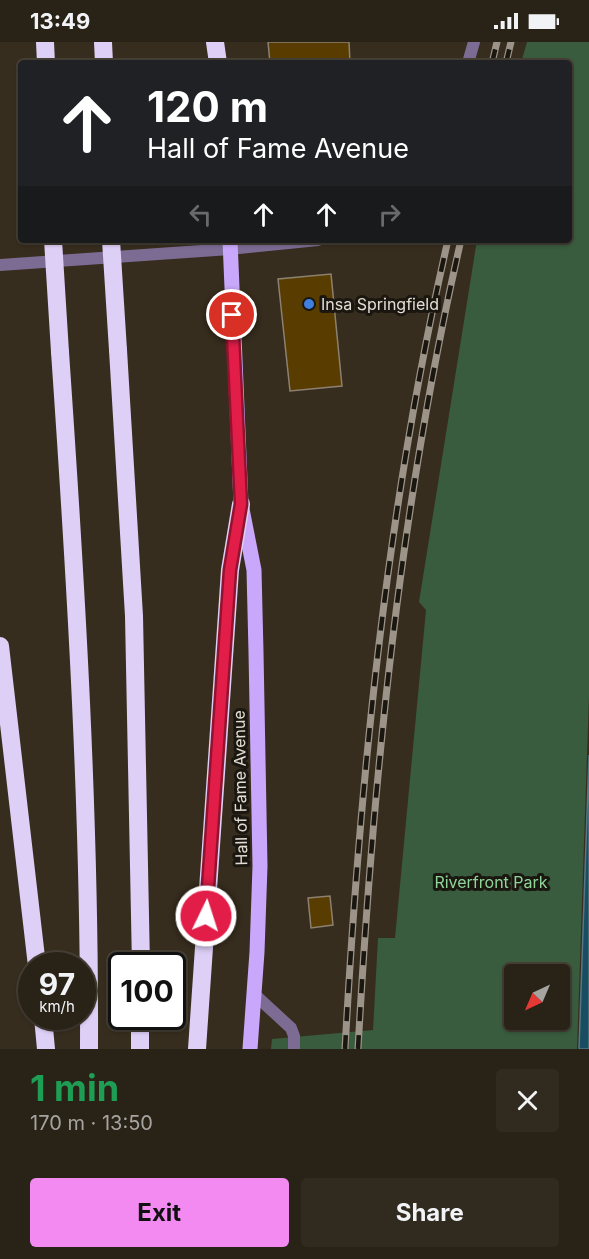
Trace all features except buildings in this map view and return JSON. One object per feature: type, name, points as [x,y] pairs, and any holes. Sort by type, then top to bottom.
[{"type":"highway","points":[[45,42],[46,60]]},
{"type":"highway","points":[[103,42],[104,60]]},
{"type":"highway","points":[[215,42],[218,60]]},
{"type":"highway","points":[[53,243],[83,710],[89,1049]]},
{"type":"highway","points":[[111,243],[134,628],[141,952]]},
{"type":"highway","points":[[196,1049],[230,570],[241,504]]},
{"type":"highway","points":[[0,646],[35,952]]},
{"type":"highway","points":[[44,1030],[46,1049]]},
{"type":"highway","points":[[140,1030],[140,1049]]},
{"type":"main road","points":[[223,42],[224,60]]},
{"type":"main road","name":"Hall of Fame Avenue","points":[[230,244],[241,504],[255,580],[260,866],[250,1049]]},
{"type":"street","points":[[469,60],[474,42]]},
{"type":"street","points":[[0,265],[252,243]]},
{"type":"street","points":[[254,994],[291,1028],[294,1036],[294,1049]]},
{"type":"green space","name":"Riverfront Park","points":[[527,42],[589,42],[589,696],[577,1049],[271,1049],[272,1039],[373,1030],[378,938],[395,938],[426,610],[419,602],[477,243],[572,243],[572,60],[522,60]]},
{"type":"water","points":[[589,755],[589,1049],[579,1049]]},
{"type":"railway","points":[[493,60],[497,42]]},
{"type":"railway","points":[[507,60],[511,42]]},
{"type":"railway","points":[[345,1049],[359,846],[379,642],[408,440],[447,243]]},
{"type":"railway","points":[[358,1049],[372,846],[392,642],[421,440],[460,243]]},
{"type":"place","name":"Insa Springfield","points":[[309,304]]},
{"type":"route","points":[[206,916],[230,570],[241,504],[232,315]]}]
